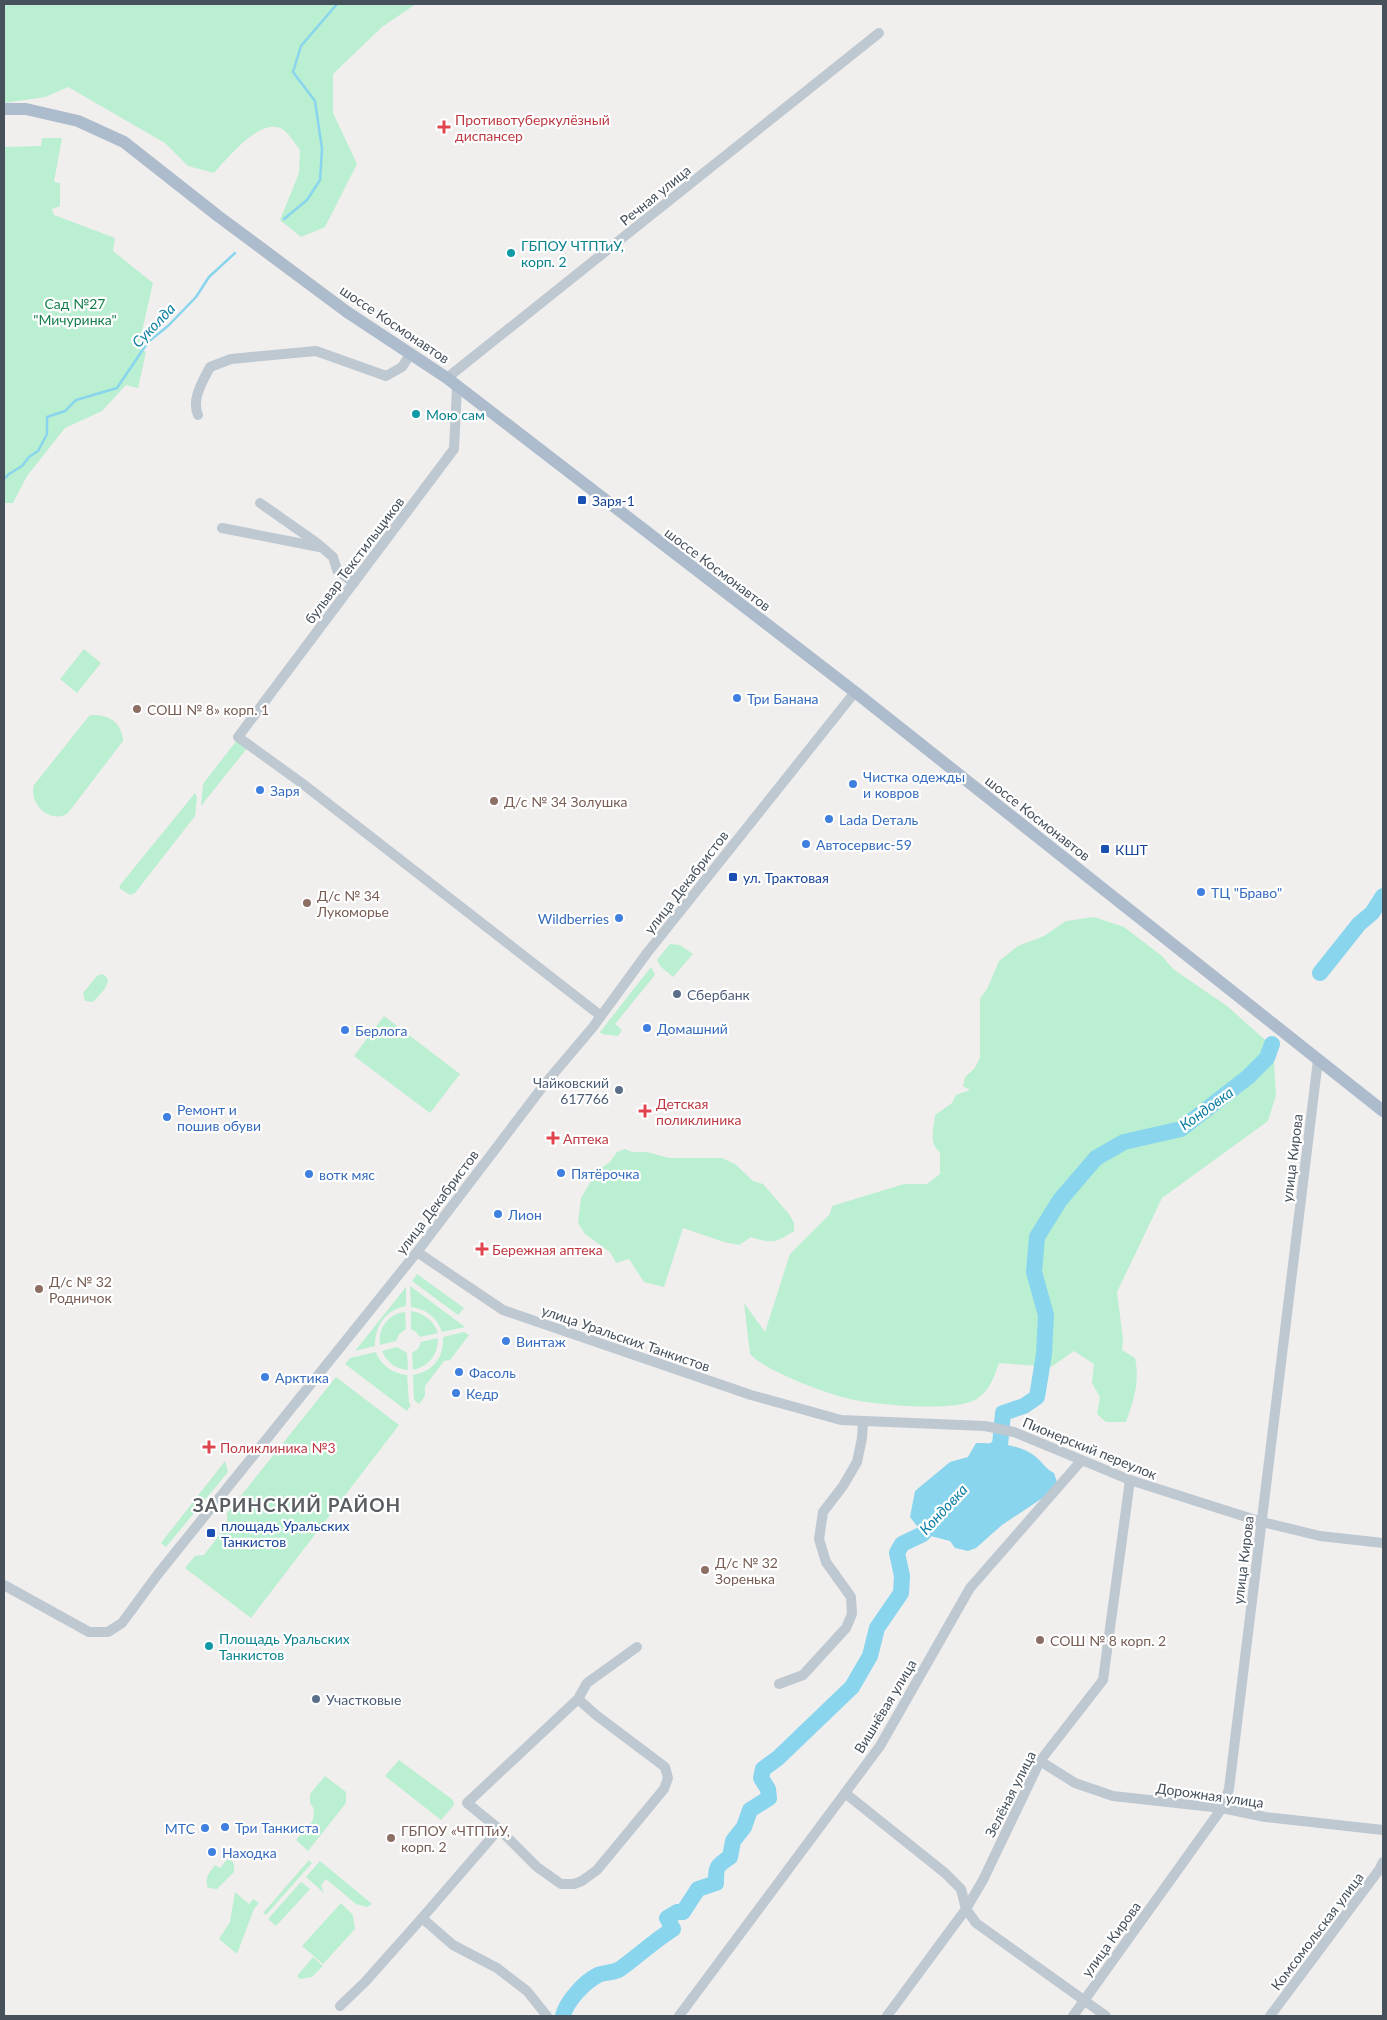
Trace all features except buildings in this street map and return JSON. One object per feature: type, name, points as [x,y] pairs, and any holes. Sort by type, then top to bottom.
[{"type":"main road","name":"шоссе Космонавтов","points":[[4,109],[26,109],[78,121],[124,142],[218,216],[347,312],[452,382],[855,692],[1383,1111]]},
{"type":"street","name":"Речная улица","points":[[452,382],[879,33]]},
{"type":"street","points":[[198,414],[196,409],[198,390],[210,367],[231,359],[316,351],[386,376],[402,367],[411,353]]},
{"type":"street","name":"бульвар Текстильщиков","points":[[452,382],[454,449],[238,737],[303,784],[601,1016]]},
{"type":"street","points":[[260,503],[333,557],[337,570],[354,584]]},
{"type":"street","points":[[222,528],[322,548]]},
{"type":"street","name":"улица Декабристов","points":[[4,1585],[90,1632],[108,1632],[122,1623],[158,1574],[417,1252],[538,1092],[601,1016],[648,953],[855,692]]},
{"type":"street","name":"улица Кирова","points":[[1073,2016],[1222,1808],[1229,1789],[1318,1060]]},
{"type":"street","name":"улица Уральских Танкистов","points":[[417,1252],[503,1310],[751,1395],[841,1420]]},
{"type":"street","name":"Пионерский переулок","points":[[841,1420],[985,1426],[1014,1432],[1130,1480],[1262,1522],[1320,1536],[1383,1543]]},
{"type":"street","points":[[779,1684],[802,1675],[846,1628],[852,1614],[851,1597],[826,1562],[818,1539],[823,1512],[843,1486],[856,1462],[862,1438],[863,1421]]},
{"type":"street","name":"Вишнёвая улица","points":[[679,2016],[880,1746],[970,1588],[1082,1461]]},
{"type":"street","name":"Зелёная улица","points":[[887,2016],[966,1909],[983,1880],[1040,1761],[1103,1680],[1130,1480]]},
{"type":"street","points":[[578,1699],[596,1715],[665,1767],[668,1778],[664,1789],[597,1870],[582,1881],[574,1884],[561,1884],[537,1867],[499,1829],[467,1803],[578,1699],[587,1683],[637,1647]]},
{"type":"street","name":"Дорожная улица","points":[[1040,1761],[1075,1782],[1113,1796],[1222,1808],[1265,1817],[1383,1830]]},
{"type":"street","points":[[845,1794],[945,1873],[961,1889],[966,1909],[976,1923],[1106,2016]]},
{"type":"street","points":[[340,2006],[365,1982],[499,1829]]},
{"type":"street","name":"Комсомольская улица","points":[[1270,2016],[1379,1870],[1383,1862]]},
{"type":"street","points":[[422,1918],[453,1945],[497,1968],[527,1991],[547,2016]]},
{"type":"green space","points":[[4,4],[416,4],[382,27],[333,74],[333,113],[357,164],[325,227],[301,237],[280,220],[299,173],[300,150],[282,129],[273,127],[254,134],[235,150],[214,173],[188,166],[165,143],[68,87],[45,97],[4,103]]},
{"type":"green space","name":"Сад №27 \"Мичуринка\"","points":[[42,138],[62,138],[54,182],[60,183],[60,206],[52,209],[54,215],[115,238],[113,251],[153,283],[138,349],[146,352],[138,388],[126,385],[102,411],[65,428],[27,476],[13,503],[4,503],[4,147],[41,146]]},
{"type":"green space","points":[[84,649],[101,663],[77,693],[60,679]]},
{"type":"green space","points":[[89,716],[104,716],[114,721],[120,729],[123,741],[68,813],[61,816],[48,814],[42,811],[34,799],[34,785]]},
{"type":"green space","points":[[237,740],[248,747],[201,806],[203,784]]},
{"type":"green space","points":[[195,793],[197,797],[195,816],[135,893],[130,895],[119,888],[121,884]]},
{"type":"green space","points":[[1094,917],[1124,927],[1162,956],[1173,969],[1227,1006],[1273,1047],[1276,1095],[1268,1121],[1162,1198],[1117,1292],[1123,1339],[1122,1350],[1135,1358],[1137,1375],[1126,1422],[1106,1422],[1097,1414],[1100,1397],[1092,1383],[1094,1364],[1074,1351],[1051,1367],[999,1363],[989,1386],[978,1398],[968,1403],[936,1406],[896,1405],[850,1399],[797,1381],[758,1361],[750,1354],[744,1303],[765,1332],[790,1254],[830,1214],[832,1206],[904,1184],[927,1184],[940,1174],[940,1152],[936,1149],[933,1140],[935,1115],[952,1103],[956,1095],[970,1090],[963,1086],[965,1077],[974,1069],[980,1058],[980,998],[987,989],[999,961],[1018,946],[1044,936],[1066,921]]},
{"type":"green space","points":[[670,944],[680,945],[693,954],[673,977],[661,967],[657,960]]},
{"type":"green space","points":[[651,967],[655,975],[615,1024],[622,1030],[618,1036],[602,1034],[600,1032]]},
{"type":"green space","points":[[102,974],[108,980],[105,988],[93,1002],[85,1001],[83,993],[97,976]]},
{"type":"green space","points":[[384,1016],[460,1074],[430,1113],[354,1056]]},
{"type":"green space","points":[[625,1149],[632,1152],[647,1152],[669,1158],[722,1158],[735,1164],[753,1181],[763,1184],[789,1214],[794,1223],[794,1231],[774,1241],[764,1241],[751,1237],[739,1245],[683,1228],[664,1287],[644,1282],[629,1259],[616,1263],[610,1252],[585,1234],[578,1223],[581,1198],[597,1171],[610,1162],[617,1152]]},
{"type":"green space","points":[[417,1274],[464,1308],[458,1315],[412,1281]]},
{"type":"green space","points":[[410,1286],[465,1327],[442,1332],[434,1318],[421,1310],[411,1307]]},
{"type":"green space","points":[[406,1287],[406,1306],[392,1311],[383,1320],[377,1332],[375,1346],[355,1351]]},
{"type":"green space","points":[[411,1311],[428,1318],[438,1333],[420,1337],[411,1329]]},
{"type":"green space","points":[[405,1312],[406,1329],[399,1334],[396,1341],[380,1345],[381,1333],[385,1323],[399,1313]]},
{"type":"green space","points":[[464,1332],[469,1335],[450,1360],[444,1361],[425,1386],[425,1396],[419,1404],[414,1400],[413,1375],[426,1371],[436,1362],[442,1351],[443,1337]]},
{"type":"green space","points":[[438,1338],[438,1344],[432,1359],[424,1366],[413,1370],[412,1353],[418,1349],[421,1342]]},
{"type":"green space","points":[[397,1347],[407,1353],[408,1370],[392,1365],[382,1351]]},
{"type":"green space","points":[[376,1352],[388,1368],[397,1373],[407,1375],[409,1403],[411,1405],[407,1411],[345,1364],[350,1358]]},
{"type":"green space","points":[[336,1377],[399,1425],[251,1618],[185,1568],[195,1556],[204,1555],[227,1525],[227,1513]]},
{"type":"green space","points":[[225,1461],[228,1472],[166,1547],[161,1543]]},
{"type":"green space","points":[[399,1760],[453,1800],[454,1805],[441,1820],[385,1776]]},
{"type":"green space","points":[[325,1776],[346,1792],[346,1803],[308,1851],[296,1840],[313,1820],[314,1809],[310,1803],[310,1794]]},
{"type":"green space","points":[[230,1856],[234,1865],[234,1872],[217,1889],[208,1888],[207,1878],[215,1865],[220,1868]]},
{"type":"green space","points":[[309,1860],[312,1863],[266,1915],[263,1913]]},
{"type":"green space","points":[[320,1861],[372,1904],[367,1907],[356,1904],[326,1879],[321,1885],[324,1893],[306,1877]]},
{"type":"green space","points":[[301,1882],[310,1889],[276,1926],[268,1919]]},
{"type":"green space","points":[[235,1892],[249,1904],[253,1899],[259,1903],[254,1909],[237,1954],[219,1939],[230,1922]]},
{"type":"green space","points":[[341,1903],[353,1915],[355,1929],[323,1964],[302,1946]]},
{"type":"green space","points":[[313,1957],[323,1966],[312,1977],[300,1979],[297,1976]]},
{"type":"water","points":[[976,1443],[1000,1444],[1023,1449],[1036,1457],[1054,1473],[1057,1482],[1056,1489],[1002,1525],[976,1548],[968,1551],[955,1548],[950,1541],[923,1534],[910,1517],[915,1491],[950,1462],[968,1457]]},
{"type":"waterway","name":"Суколда","points":[[284,219],[307,200],[320,180],[322,149],[315,101],[293,72],[301,46],[337,4]]},
{"type":"waterway","name":"Суколда","points":[[4,479],[38,451],[47,434],[47,417],[65,411],[76,400],[117,388],[148,342],[168,326],[196,297],[209,277],[235,253]]},
{"type":"waterway","name":"Кондовка","points":[[1320,973],[1359,924],[1372,913],[1383,896]]},
{"type":"waterway","name":"Кондовка","points":[[984,1461],[1000,1445],[1003,1413],[1024,1406],[1037,1397],[1044,1354],[1046,1315],[1034,1272],[1037,1237],[1060,1200],[1096,1158],[1124,1142],[1181,1129],[1248,1077],[1267,1058],[1272,1044]]},
{"type":"waterway","name":"Кондовка","points":[[563,2016],[576,1993],[587,1982],[603,1973],[620,1969],[673,1929],[667,1918],[677,1912],[683,1912],[698,1889],[716,1883],[718,1867],[730,1857],[733,1841],[744,1827],[750,1810],[769,1798],[768,1789],[761,1778],[763,1769],[778,1758],[852,1687],[870,1656],[877,1628],[901,1593],[902,1576],[897,1553],[902,1544],[923,1534],[936,1517]]},
{"type":"place","name":"Противотуберкулёзный диспансер","points":[[444,127]]},
{"type":"place","name":"ГБПОУ ЧТПТиУ, корп. 2","points":[[511,253]]},
{"type":"place","name":"Мою сам","points":[[416,414]]},
{"type":"place","name":"Заря-1","points":[[582,500]]},
{"type":"place","name":"Три Банана","points":[[737,698]]},
{"type":"place","name":"СОШ № 8» корп. 1","points":[[137,709]]},
{"type":"place","name":"Чистка одежды и ковров","points":[[853,784]]},
{"type":"place","name":"Заря","points":[[260,790]]},
{"type":"place","name":"Д/с № 34 Золушка","points":[[494,801]]},
{"type":"place","name":"Lada Dеталь","points":[[829,819]]},
{"type":"place","name":"Автосервис-59","points":[[806,844]]},
{"type":"place","name":"КШТ","points":[[1105,849]]},
{"type":"place","name":"ул. Трактовая","points":[[733,877]]},
{"type":"place","name":"ТЦ \"Браво\"","points":[[1201,892]]},
{"type":"place","name":"Д/с № 34 Лукоморье","points":[[307,903]]},
{"type":"place","name":"Wildberries","points":[[619,918]]},
{"type":"place","name":"Сбербанк","points":[[677,994]]},
{"type":"place","name":"Домашний","points":[[647,1028]]},
{"type":"place","name":"Берлога","points":[[345,1030]]},
{"type":"place","name":"Чайковский 617766","points":[[619,1090]]},
{"type":"place","name":"Детская поликлиника","points":[[645,1111]]},
{"type":"place","name":"Ремонт и пошив обуви","points":[[167,1117]]},
{"type":"place","name":"Аптека","points":[[553,1138]]},
{"type":"place","name":"Пятёрочка","points":[[561,1173]]},
{"type":"place","name":"вотк мяс","points":[[309,1174]]},
{"type":"place","name":"Лион","points":[[498,1214]]},
{"type":"place","name":"Бережная аптека","points":[[482,1249]]},
{"type":"place","name":"Д/с № 32 Родничок","points":[[39,1289]]},
{"type":"place","name":"Винтаж","points":[[506,1341]]},
{"type":"place","name":"Фасоль","points":[[459,1372]]},
{"type":"place","name":"Арктика","points":[[265,1377]]},
{"type":"place","name":"Кедр","points":[[456,1393]]},
{"type":"place","name":"Поликлиника №3","points":[[209,1447]]},
{"type":"place","name":"площадь Уральских Танкистов","points":[[211,1533]]},
{"type":"place","name":"Д/с № 32 Зоренька","points":[[705,1570]]},
{"type":"place","name":"СОШ № 8 корп. 2","points":[[1040,1640]]},
{"type":"place","name":"Площадь Уральских Танкистов","points":[[209,1646]]},
{"type":"place","name":"Участковые","points":[[316,1699]]},
{"type":"place","name":"Три Танкиста","points":[[225,1827]]},
{"type":"place","name":"МТС","points":[[205,1828]]},
{"type":"place","name":"ГБПОУ «ЧТПТиУ, корп. 2","points":[[391,1838]]},
{"type":"place","name":"Находка","points":[[212,1852]]},
{"type":"district","name":"ЗАРИНСКИЙ РАЙОН","points":[[297,1504]]}]
